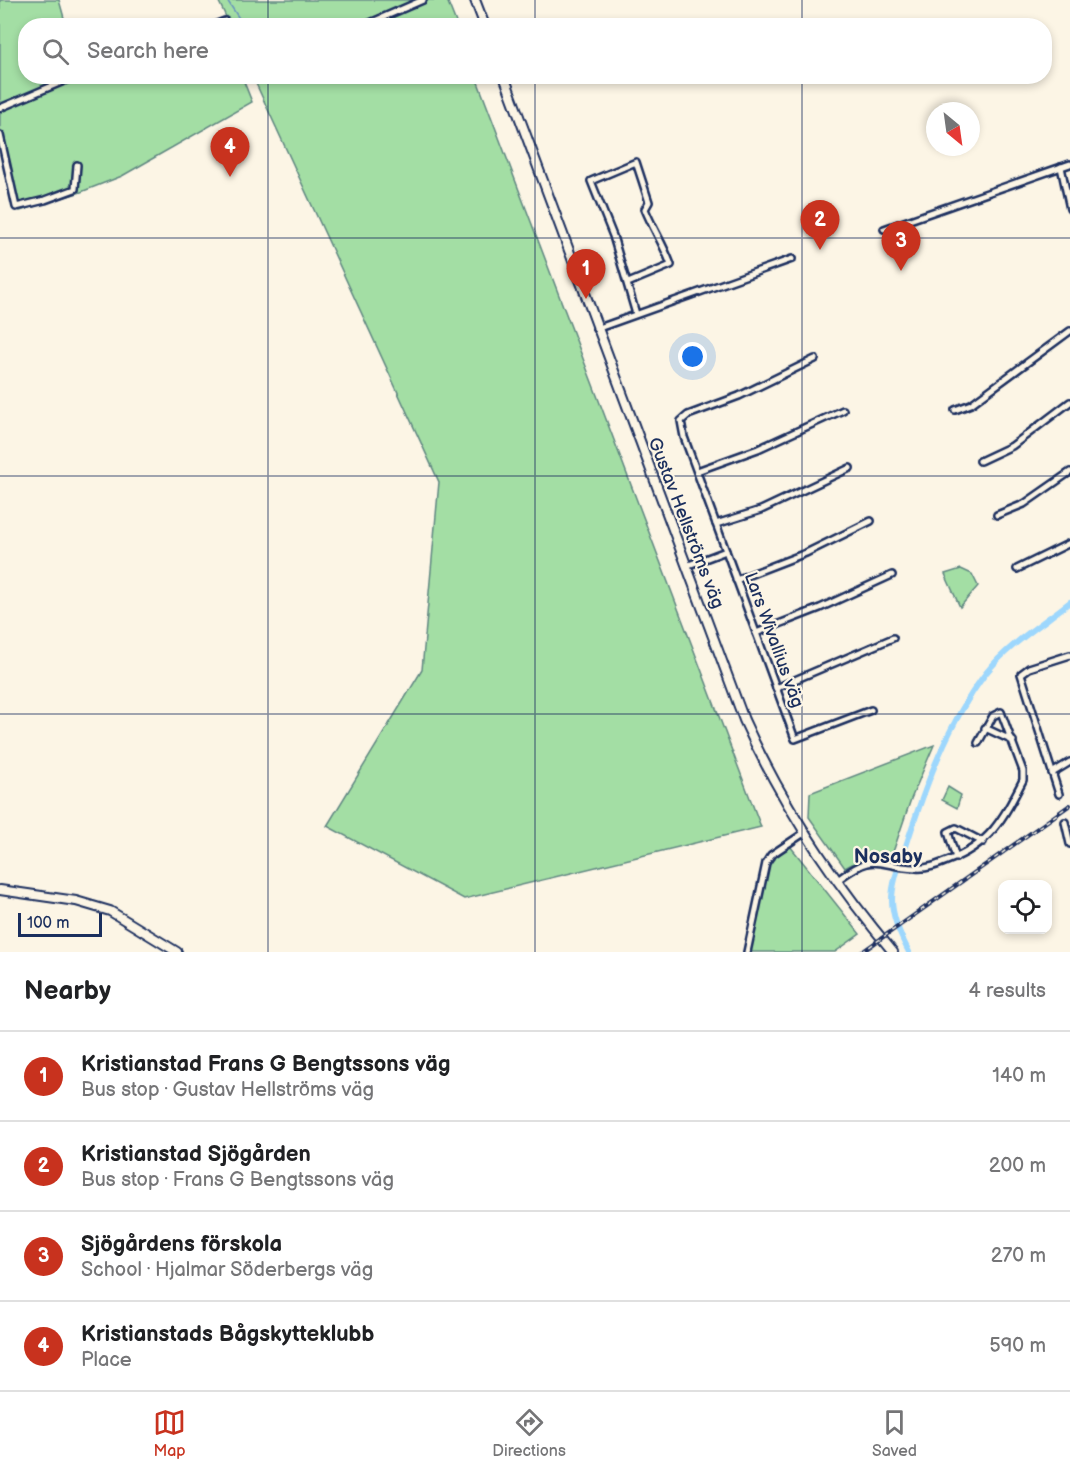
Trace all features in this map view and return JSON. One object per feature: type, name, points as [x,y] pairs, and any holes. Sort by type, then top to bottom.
[{"type":"street","points":[[381,18],[423,0]]},
{"type":"street","points":[[476,0],[482,18]]},
{"type":"street","points":[[0,108],[57,84]]},
{"type":"street","name":"Gustav Hellströms väg","points":[[507,84],[748,729],[769,773],[804,833],[893,952]]},
{"type":"street","points":[[0,135],[2,155],[15,207],[45,200],[75,189],[77,165]]},
{"type":"street","points":[[627,283],[671,266],[663,240],[656,235],[645,209],[649,202],[636,162],[591,181],[611,230],[636,314]]},
{"type":"street","points":[[884,229],[1070,164]]},
{"type":"street","points":[[1061,167],[1070,209]]},
{"type":"street","points":[[597,329],[792,259]]},
{"type":"street","points":[[955,410],[971,404],[1070,331]]},
{"type":"street","name":"Lars Wivallius väg","points":[[815,359],[739,396],[684,417],[681,428],[795,739],[871,710]]},
{"type":"street","points":[[980,461],[1012,446],[1070,402]]},
{"type":"street","points":[[697,471],[758,449],[843,410]]},
{"type":"street","points":[[716,525],[761,510],[850,468]]},
{"type":"street","points":[[997,515],[1024,504],[1070,472]]},
{"type":"street","points":[[736,580],[806,553],[871,521]]},
{"type":"street","points":[[1017,569],[1070,543]]},
{"type":"street","points":[[686,566],[726,551]]},
{"type":"street","points":[[756,633],[820,608],[892,575]]},
{"type":"street","points":[[776,688],[893,638]]},
{"type":"street","points":[[1059,794],[1021,674],[1029,668],[1070,655]]},
{"type":"street","points":[[838,879],[855,867],[870,861],[924,868],[956,858],[983,842],[999,825],[1023,780],[1023,771],[1001,712],[993,716],[978,743]]},
{"type":"street","points":[[985,728],[1013,741]]},
{"type":"street","points":[[1052,773],[1070,762]]},
{"type":"street","points":[[1065,822],[1070,844]]},
{"type":"street","points":[[956,858],[948,837],[948,832],[952,828],[957,828],[983,842]]},
{"type":"street","points":[[747,952],[766,863],[771,855],[804,833]]},
{"type":"street","points":[[0,890],[76,901],[110,911],[177,952]]},
{"type":"green space","points":[[0,0],[59,0],[64,18],[18,18],[18,84],[245,84],[252,102],[122,176],[81,192],[20,211],[7,150],[0,152]]},
{"type":"green space","points":[[218,0],[447,0],[454,18],[227,18]]},
{"type":"green space","points":[[256,84],[479,84],[761,827],[464,899],[327,826],[422,670],[439,482]]},
{"type":"green space","points":[[961,569],[972,574],[978,586],[960,607],[945,574]]},
{"type":"green space","points":[[934,745],[911,799],[890,861],[867,859],[845,868],[809,817],[810,793]]},
{"type":"green space","points":[[948,787],[961,795],[957,808],[942,800]]},
{"type":"green space","points":[[790,846],[860,934],[835,952],[750,952],[768,864]]},
{"type":"waterway","points":[[227,0],[239,18]]},
{"type":"waterway","points":[[909,952],[895,920],[892,900],[894,886],[922,799],[949,733],[972,692],[995,663],[1015,644],[1070,602]]},
{"type":"railway","points":[[862,952],[1070,805]]},
{"type":"place","name":"Kristianstads Bågskytteklubb","points":[[230,177]]},
{"type":"place","name":"Kristianstad Sjögården","points":[[820,250]]},
{"type":"place","name":"Sjögårdens förskola","points":[[901,271]]},
{"type":"place","name":"Kristianstad Frans G Bengtssons väg","points":[[586,299]]},
{"type":"district","name":"Nosaby","points":[[888,857]]}]
